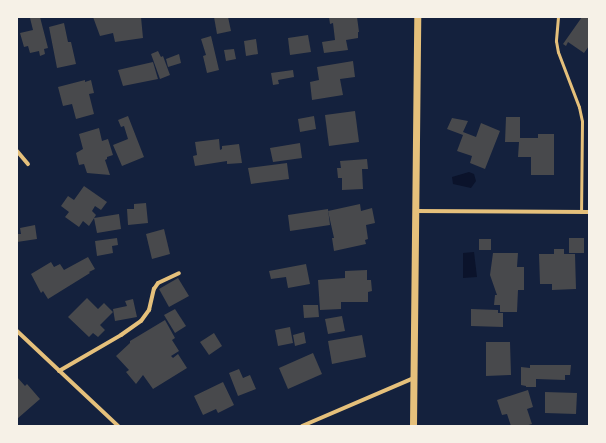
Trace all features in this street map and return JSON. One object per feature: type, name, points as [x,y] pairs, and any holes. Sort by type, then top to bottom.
[{"type":"street","points":[[414,426],[417,17]]},
{"type":"street","points":[[17,151],[28,164]]},
{"type":"street","points":[[415,211],[589,212]]},
{"type":"street","points":[[59,371],[141,322],[149,310],[154,289],[158,283],[179,273]]},
{"type":"street","points":[[17,331],[118,426]]},
{"type":"street","points":[[302,426],[414,378]]},
{"type":"lane","points":[[558,17],[556,41],[558,52],[579,107],[582,122],[581,212]]},
{"type":"water","points":[[469,172],[474,174],[476,181],[471,188],[453,184],[452,177]]},
{"type":"water","points":[[474,252],[477,277],[463,278],[463,253]]},
{"type":"building","points":[[40,17],[48,48],[44,49],[45,54],[40,56],[39,51],[30,53],[28,46],[24,47],[20,33],[33,30],[30,18]]},
{"type":"building","points":[[93,17],[141,17],[143,38],[115,42],[113,33],[100,36]]},
{"type":"building","points":[[214,17],[228,17],[231,31],[217,34]]},
{"type":"building","points":[[329,17],[357,17],[359,32],[358,38],[346,40],[348,50],[324,53],[322,42],[335,40],[333,23],[330,24]]},
{"type":"building","points":[[582,17],[589,17],[589,46],[584,53],[568,42],[566,46],[563,44]]},
{"type":"building","points":[[64,23],[68,42],[71,42],[76,64],[57,68],[49,27]]},
{"type":"building","points":[[308,35],[311,52],[290,55],[288,38]]},
{"type":"building","points":[[211,36],[219,70],[207,73],[203,56],[206,55],[201,39]]},
{"type":"building","points":[[256,39],[258,54],[246,56],[244,41]]},
{"type":"building","points":[[234,49],[236,59],[226,61],[224,50]]},
{"type":"building","points":[[158,51],[161,57],[163,56],[170,75],[160,79],[151,54]]},
{"type":"building","points":[[179,54],[181,63],[168,67],[166,59]]},
{"type":"building","points":[[353,61],[355,77],[340,79],[343,95],[312,100],[310,82],[319,80],[317,67]]},
{"type":"building","points":[[153,62],[158,79],[123,86],[118,70]]},
{"type":"building","points":[[293,70],[294,77],[278,80],[279,84],[273,85],[271,73]]},
{"type":"building","points":[[85,80],[85,82],[91,80],[94,93],[89,94],[94,114],[76,119],[72,104],[63,106],[58,87]]},
{"type":"building","points":[[355,111],[359,142],[329,146],[325,115]]},
{"type":"building","points":[[128,116],[144,157],[122,166],[113,145],[128,139],[124,126],[121,127],[118,120]]},
{"type":"building","points":[[314,116],[316,129],[300,132],[298,119]]},
{"type":"building","points":[[506,117],[520,117],[520,138],[538,138],[538,134],[554,134],[554,175],[531,175],[531,157],[518,157],[519,142],[505,142]]},
{"type":"building","points":[[452,118],[468,121],[463,132],[476,137],[481,123],[500,131],[485,169],[470,163],[472,156],[457,151],[463,135],[447,129]]},
{"type":"building","points":[[99,128],[102,141],[108,139],[113,155],[107,157],[105,160],[110,175],[87,173],[84,164],[79,165],[76,153],[83,149],[79,134]]},
{"type":"building","points":[[219,139],[220,150],[222,149],[222,146],[239,144],[242,163],[227,164],[227,161],[195,166],[193,156],[197,155],[195,142]]},
{"type":"building","points":[[300,143],[302,158],[273,162],[270,148]]},
{"type":"building","points":[[367,159],[368,169],[362,169],[363,189],[342,190],[342,178],[338,178],[337,168],[341,168],[340,161]]},
{"type":"building","points":[[287,163],[289,179],[251,184],[248,168]]},
{"type":"building","points":[[84,186],[107,202],[101,210],[95,206],[92,211],[96,215],[89,226],[83,221],[79,227],[65,217],[69,212],[61,206],[68,196],[74,200]]},
{"type":"building","points":[[146,203],[148,223],[128,225],[127,209],[134,209],[134,204]]},
{"type":"building","points":[[360,204],[361,211],[372,208],[375,223],[366,225],[368,239],[365,240],[366,244],[334,251],[332,238],[334,238],[328,211]]},
{"type":"building","points":[[328,209],[330,225],[290,231],[288,215]]},
{"type":"building","points":[[119,214],[121,229],[97,233],[94,218]]},
{"type":"building","points":[[35,225],[37,239],[17,242],[17,234],[21,234],[20,228]]},
{"type":"building","points":[[164,229],[170,254],[152,259],[146,234]]},
{"type":"building","points":[[117,238],[118,245],[112,246],[113,253],[97,256],[95,241]]},
{"type":"building","points":[[569,238],[584,238],[584,253],[569,253]]},
{"type":"building","points":[[479,239],[491,239],[491,250],[479,250]]},
{"type":"building","points":[[554,249],[564,249],[564,254],[575,254],[576,289],[552,290],[552,284],[540,284],[539,254],[554,254]]},
{"type":"building","points":[[493,253],[518,253],[517,267],[524,267],[524,290],[518,290],[517,312],[500,312],[500,305],[494,305],[495,295],[497,295],[490,275]]},
{"type":"building","points":[[88,257],[95,269],[48,299],[43,291],[41,293],[31,274],[51,262],[54,267],[60,264],[64,270]]},
{"type":"building","points":[[306,264],[310,284],[288,288],[286,277],[271,279],[269,271]]},
{"type":"building","points":[[367,270],[367,280],[371,280],[372,291],[368,292],[368,302],[341,302],[341,309],[320,310],[318,280],[345,278],[345,271]]},
{"type":"building","points":[[178,278],[189,296],[169,307],[159,289]]},
{"type":"building","points":[[87,298],[98,309],[104,303],[113,312],[100,325],[105,330],[98,337],[93,333],[89,337],[68,317]]},
{"type":"building","points":[[133,299],[137,317],[115,321],[113,309],[127,306],[125,301]]},
{"type":"building","points":[[303,305],[318,305],[319,317],[304,318]]},
{"type":"building","points":[[175,309],[186,326],[175,333],[164,315]]},
{"type":"building","points":[[471,309],[498,310],[498,313],[503,313],[503,327],[471,326]]},
{"type":"building","points":[[342,316],[345,331],[328,334],[325,319]]},
{"type":"building","points":[[165,320],[175,338],[172,340],[179,351],[171,356],[173,358],[178,354],[187,368],[153,389],[143,375],[136,384],[126,372],[129,370],[116,356],[130,343],[130,341]]},
{"type":"building","points":[[290,327],[293,343],[278,346],[275,330]]},
{"type":"building","points":[[304,332],[306,343],[295,346],[293,335]]},
{"type":"building","points":[[214,333],[222,346],[209,355],[200,342]]},
{"type":"building","points":[[362,335],[366,357],[332,364],[328,341]]},
{"type":"building","points":[[486,342],[510,342],[511,375],[486,376]]},
{"type":"building","points":[[313,353],[322,374],[288,389],[279,368]]},
{"type":"building","points":[[530,365],[571,365],[570,375],[565,375],[565,380],[536,379],[536,387],[526,387],[521,385],[521,367],[530,368]]},
{"type":"building","points":[[239,369],[243,378],[250,375],[256,389],[238,396],[229,373]]},
{"type":"building","points":[[17,377],[25,386],[27,384],[40,399],[17,419]]},
{"type":"building","points":[[223,382],[234,405],[218,413],[216,409],[203,415],[194,396]]},
{"type":"building","points":[[528,390],[533,407],[527,409],[532,424],[525,426],[511,426],[507,414],[502,415],[497,400]]},
{"type":"building","points":[[545,392],[577,393],[576,414],[545,413]]}]
